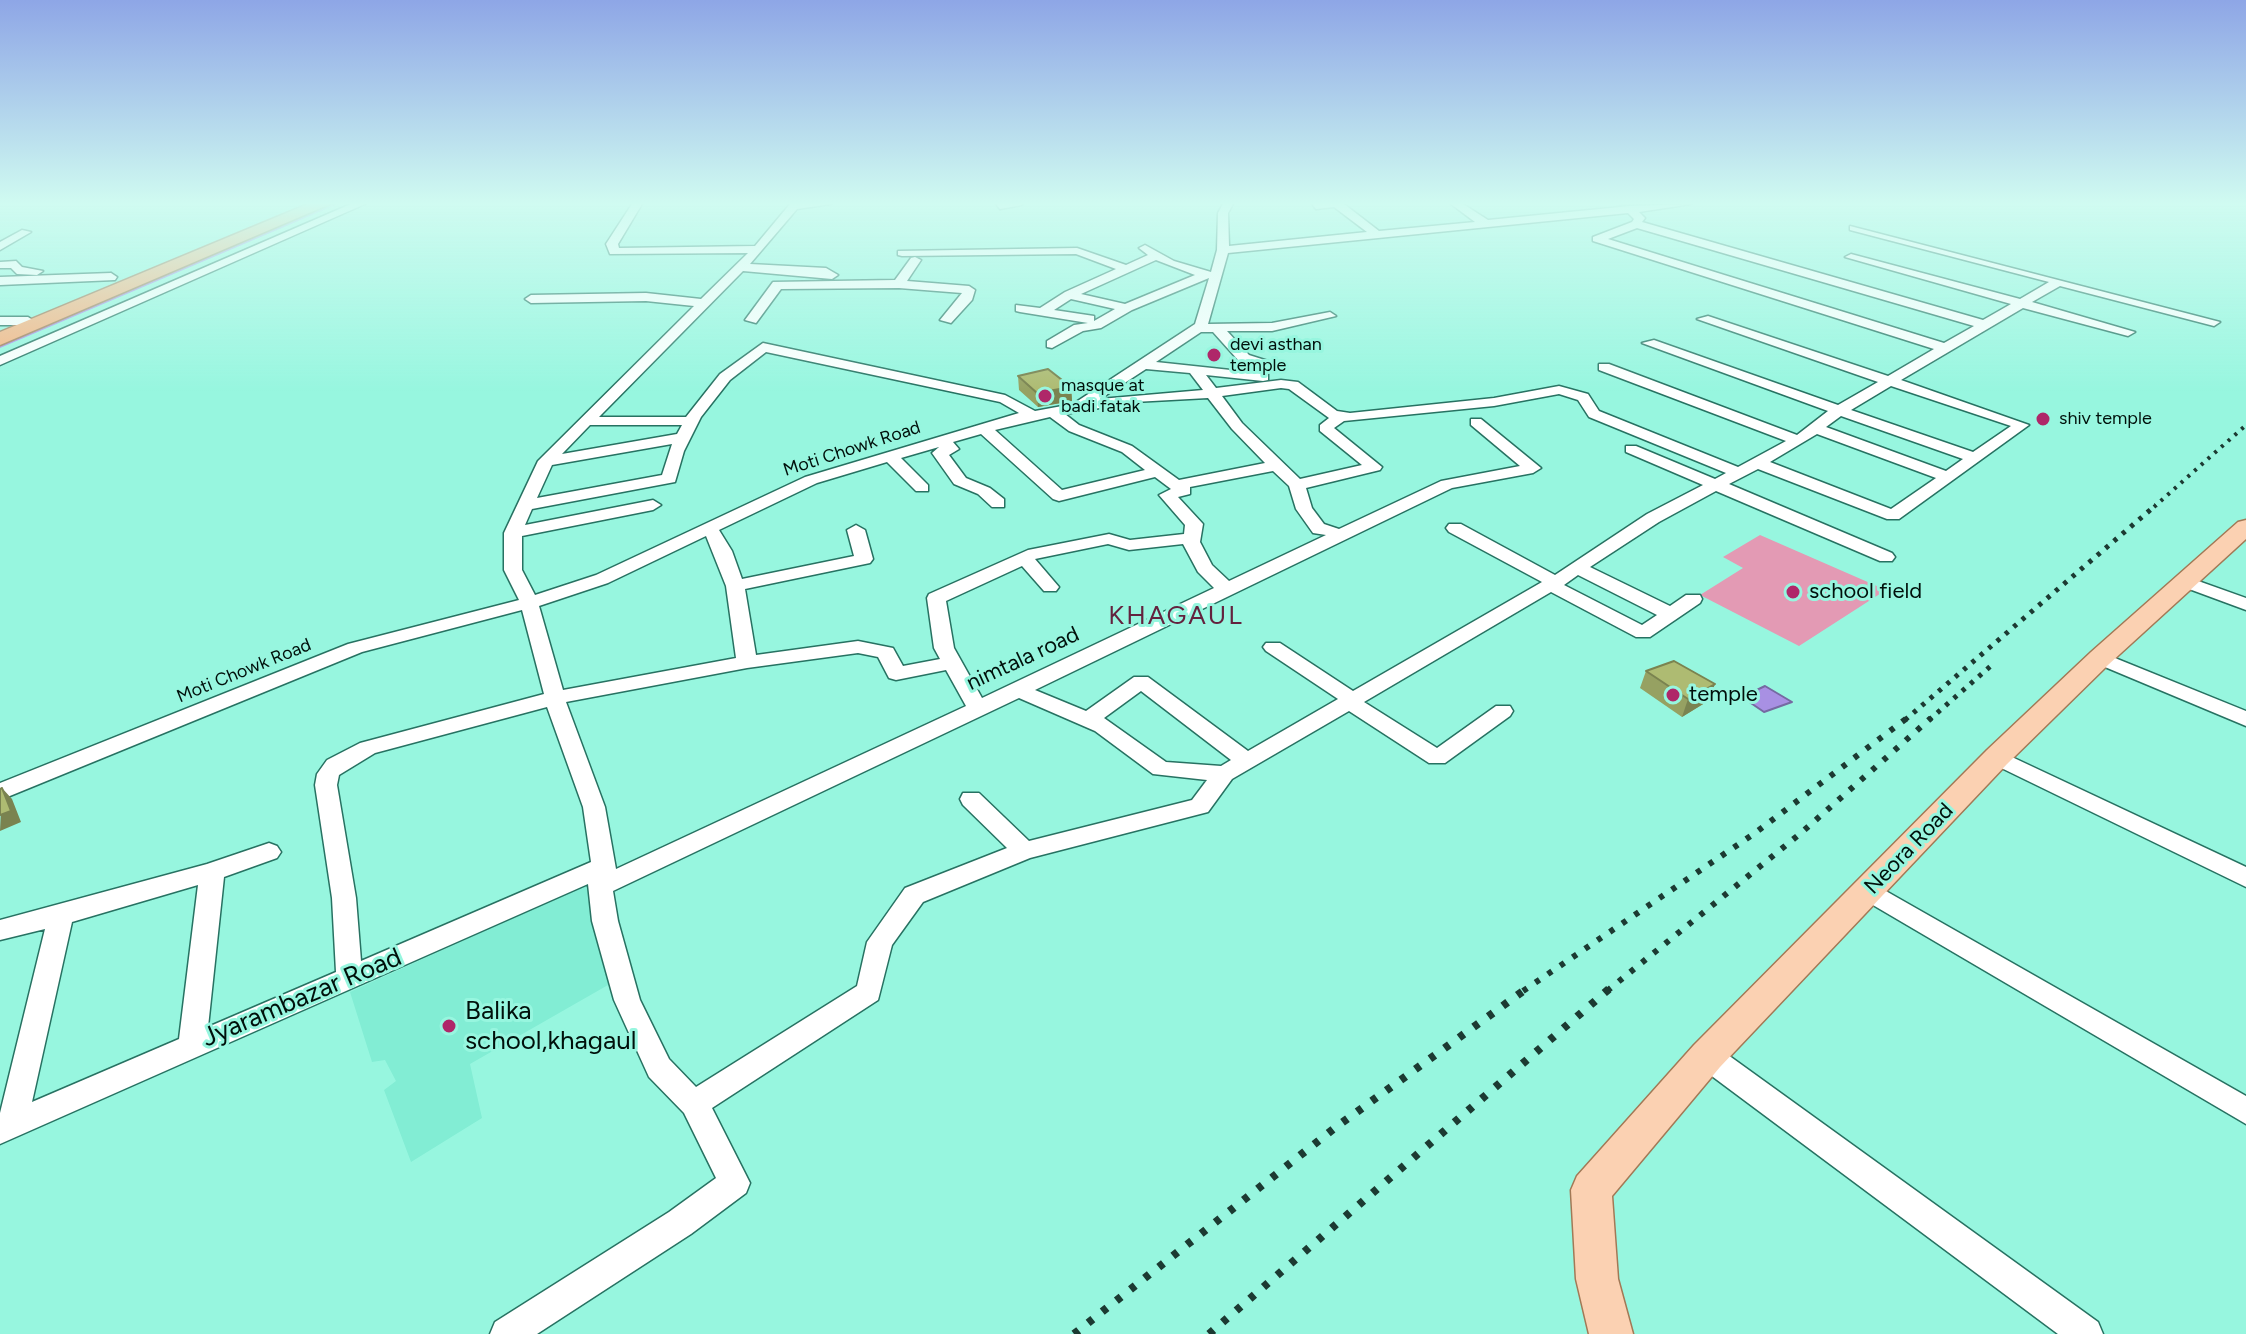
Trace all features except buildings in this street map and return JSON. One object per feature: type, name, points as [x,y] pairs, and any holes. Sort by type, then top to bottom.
[{"type":"highway","points":[[0,333],[159,266]]},
{"type":"highway","points":[[0,339],[174,266]]},
{"type":"main road","name":"Neora Road","points":[[1611,1334],[1597,1279],[1591,1190],[1707,1056],[1997,757],[2100,658],[2246,527]]},
{"type":"street","points":[[16,266],[17,270],[37,271]]},
{"type":"street","points":[[0,361],[217,266]]},
{"type":"street","points":[[899,284],[911,266]]},
{"type":"street","points":[[1119,266],[1124,268]]},
{"type":"street","points":[[1042,312],[1128,266]]},
{"type":"street","points":[[1185,266],[1210,276]]},
{"type":"street","points":[[1197,328],[1201,326],[1210,276],[1215,266]]},
{"type":"street","points":[[1684,266],[1945,348]]},
{"type":"street","points":[[1795,266],[1985,325]]},
{"type":"street","points":[[1885,266],[2128,332]]},
{"type":"street","points":[[1997,266],[2214,322]]},
{"type":"street","points":[[507,1334],[680,1223],[735,1183],[694,1104],[659,1068],[627,1000],[605,921],[594,807],[555,698],[529,602],[513,570],[513,533],[546,461],[741,267],[826,272],[832,276],[827,285]]},
{"type":"street","points":[[1052,344],[1079,328],[1096,325],[1126,308],[1210,276]]},
{"type":"street","points":[[694,1104],[869,992],[880,942],[914,895],[1024,851],[1200,806],[1224,774],[1553,584],[1653,518],[1799,441],[1839,410],[2021,303],[2075,276],[2201,306]]},
{"type":"street","points":[[2,289],[19,281],[111,277]]},
{"type":"street","points":[[751,320],[777,285],[899,284],[969,290],[968,297],[946,320]]},
{"type":"street","points":[[2,289],[38,291]]},
{"type":"street","points":[[1069,295],[1126,308]]},
{"type":"street","points":[[531,299],[646,297],[705,303]]},
{"type":"street","points":[[1020,308],[1089,319]]},
{"type":"street","points":[[1197,328],[1272,327],[1330,316]]},
{"type":"street","points":[[1703,319],[2022,425],[1893,515],[1757,463]]},
{"type":"street","points":[[0,321],[28,321]]},
{"type":"street","name":"Moti Chowk Road","points":[[0,792],[355,648],[529,602],[602,579],[811,480],[984,428],[1077,408],[1197,328]]},
{"type":"street","points":[[1218,330],[1244,358],[1267,364],[1340,417]]},
{"type":"street","points":[[1649,343],[1974,458]]},
{"type":"street","points":[[526,505],[669,479],[682,438],[692,421],[725,377],[765,347],[1005,399],[1034,416]]},
{"type":"street","points":[[1141,364],[1290,383]]},
{"type":"street","points":[[1604,367],[1799,441]]},
{"type":"street","points":[[1195,370],[1237,426],[1297,485],[1304,509],[1319,529],[1327,529],[1339,536]]},
{"type":"street","points":[[1077,408],[1134,398],[1290,383]]},
{"type":"street","points":[[1297,485],[1374,467],[1325,428],[1340,417],[1480,404],[1559,390],[1583,397],[1594,414],[1739,473]]},
{"type":"street","points":[[1054,413],[1074,428],[1127,449],[1184,491],[1167,495],[1194,524],[1191,538],[1204,568],[1227,590]]},
{"type":"street","points":[[588,421],[692,421]]},
{"type":"street","name":"nimtala road","points":[[602,876],[727,829],[1447,484],[1533,468],[1476,422]]},
{"type":"street","points":[[984,428],[1059,496],[1155,472]]},
{"type":"street","points":[[1816,428],[1948,477]]},
{"type":"street","points":[[546,461],[682,438]]},
{"type":"street","points":[[942,441],[951,449],[940,453],[960,481],[984,491],[998,503]]},
{"type":"street","points":[[1631,449],[1886,557]]},
{"type":"street","points":[[891,457],[922,488]]},
{"type":"street","points":[[1178,485],[1277,465]]},
{"type":"street","points":[[513,533],[653,505]]},
{"type":"street","points":[[1455,528],[1643,633],[1693,599]]},
{"type":"street","points":[[710,529],[723,551],[735,586],[747,662]]},
{"type":"street","points":[[735,586],[864,559],[856,530]]},
{"type":"street","points":[[977,707],[944,648],[936,598],[1040,550],[1109,539],[1129,545],[1191,538]]},
{"type":"street","points":[[1025,558],[1050,587]]},
{"type":"street","points":[[1576,567],[1670,614]]},
{"type":"street","points":[[2187,582],[2246,604]]},
{"type":"street","points":[[349,977],[344,898],[328,808],[328,774],[335,765],[368,748],[555,698],[747,662],[858,647],[886,652],[896,674],[953,662]]},
{"type":"street","points":[[1273,647],[1437,758],[1503,711]]},
{"type":"street","points":[[2100,658],[2246,719]]},
{"type":"street","points":[[1089,719],[1141,681],[1247,761]]},
{"type":"street","points":[[1016,689],[1089,719],[1161,769],[1224,774]]},
{"type":"street","points":[[1997,757],[2246,878]]},
{"type":"street","points":[[971,799],[1024,851]]},
{"type":"street","points":[[0,930],[212,872],[269,852]]},
{"type":"street","points":[[192,1045],[212,872]]},
{"type":"street","name":"Jyarambazar Road","points":[[6,1127],[349,977],[602,876]]},
{"type":"street","points":[[1870,891],[2246,1111]]},
{"type":"street","points":[[6,1127],[61,915]]},
{"type":"street","points":[[1707,1056],[2086,1334]]},
{"type":"shaded area","name":"school field","points":[[1760,535],[1886,590],[1799,646],[1700,595],[1743,568],[1723,557]]},
{"type":"shaded area","points":[[1765,686],[1792,702],[1764,712],[1742,697]]},
{"type":"shaded area","name":"Balika school,khagaul","points":[[591,883],[622,977],[470,1064],[482,1118],[411,1162],[384,1090],[396,1081],[385,1060],[372,1062],[350,992]]},
{"type":"waterway","points":[[0,345],[187,266]]},
{"type":"railway","points":[[2154,507],[2246,425]]},
{"type":"railway","points":[[1905,720],[2156,505]]},
{"type":"railway","points":[[1929,720],[1993,664]]},
{"type":"railway","points":[[1523,991],[1755,833],[1907,718]]},
{"type":"railway","points":[[1607,991],[1801,833],[1931,718]]},
{"type":"railway","points":[[1074,1334],[1336,1127],[1526,989]]},
{"type":"railway","points":[[1209,1334],[1609,989]]},
{"type":"place","name":"devi asthan temple","points":[[1214,355]]},
{"type":"place","name":"masque at badi fatak","points":[[1045,396]]},
{"type":"place","name":"shiv temple","points":[[2043,419]]},
{"type":"place","name":"school field","points":[[1793,592]]},
{"type":"place","name":"temple","points":[[1673,695]]},
{"type":"place","name":"Balika school,khagaul","points":[[449,1026]]},
{"type":"district","name":"KHAGAUL","points":[[1176,616]]}]
